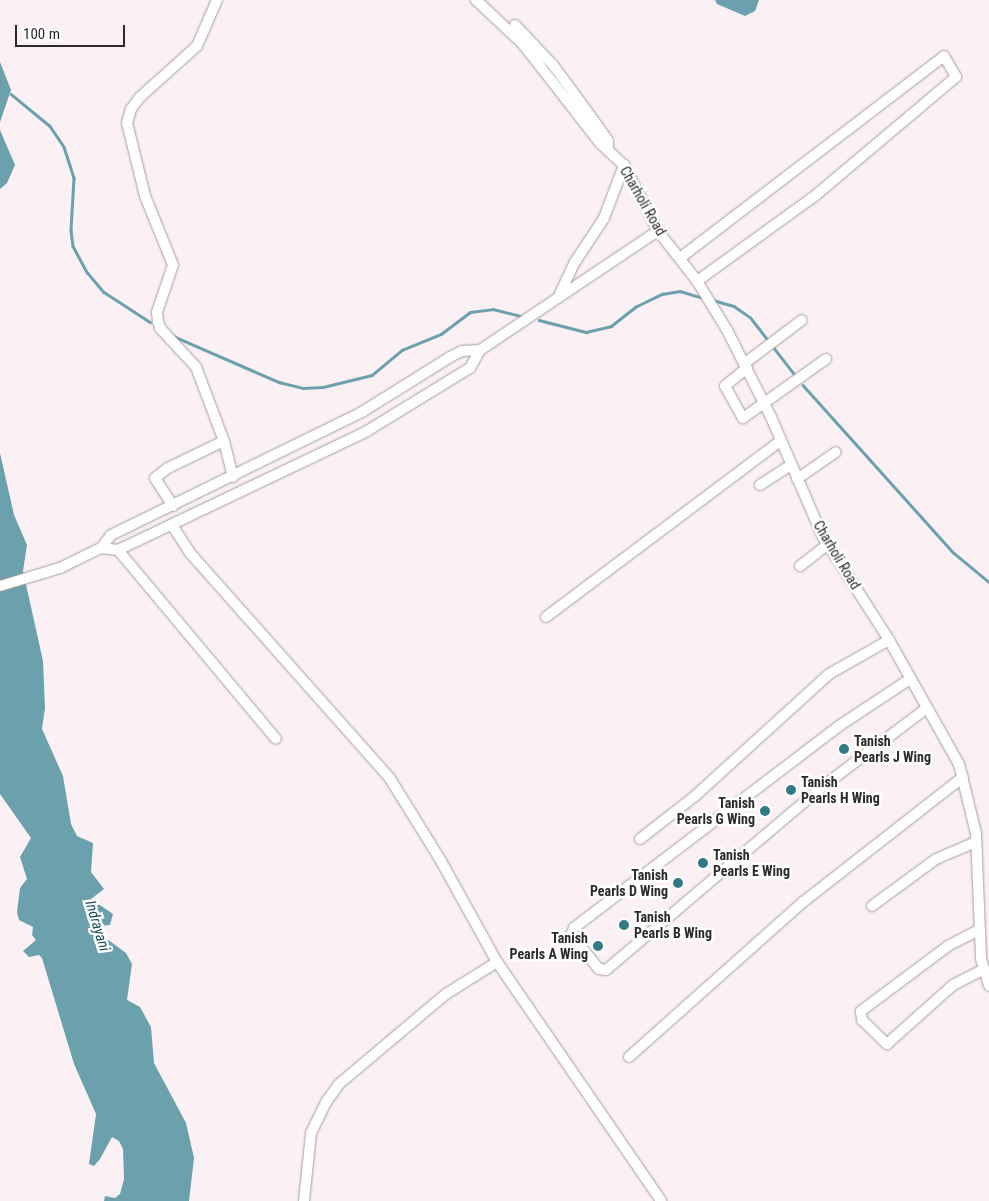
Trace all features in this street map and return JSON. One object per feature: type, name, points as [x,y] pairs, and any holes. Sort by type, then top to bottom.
[{"type":"street","points":[[217,0],[197,46],[140,96],[131,109],[127,123],[146,196],[173,265],[157,312],[160,328],[196,367],[224,441],[234,477]]},
{"type":"street","name":"Charholi Road","points":[[476,0],[522,43],[600,143],[624,165],[658,231],[705,293],[746,365],[828,544],[888,640],[927,708],[963,777],[976,842],[982,936],[982,970],[989,986]]},
{"type":"street","name":"Charholi Road","points":[[486,0],[552,65],[608,142],[608,149]]},
{"type":"street","points":[[680,258],[944,56],[956,77],[816,195],[696,281]]},
{"type":"street","points":[[558,298],[575,262],[604,218],[624,165]]},
{"type":"street","points":[[101,548],[118,550],[390,420],[470,368],[480,350],[658,231]]},
{"type":"street","points":[[802,320],[727,382],[727,391],[743,418],[765,405],[826,359]]},
{"type":"street","points":[[0,586],[60,568],[101,548],[111,535],[234,477],[362,412],[450,357],[462,351],[480,350]]},
{"type":"street","points":[[173,506],[155,478],[224,441]]},
{"type":"street","points":[[546,617],[780,441]]},
{"type":"street","points":[[797,479],[836,452]]},
{"type":"street","points":[[760,485],[791,465]]},
{"type":"street","points":[[172,525],[190,553],[389,777],[441,860],[497,962],[661,1201]]},
{"type":"street","points":[[800,566],[828,544]]},
{"type":"street","points":[[118,550],[276,739]]},
{"type":"street","points":[[640,839],[695,796],[830,674],[888,640]]},
{"type":"street","points":[[910,679],[839,726],[574,928],[571,935],[599,969],[606,970],[818,790],[927,708]]},
{"type":"street","points":[[629,1057],[803,902],[963,777]]},
{"type":"street","points":[[872,906],[936,859],[976,842]]},
{"type":"street","points":[[982,936],[948,946],[861,1011],[862,1020],[887,1044],[953,985],[982,970]]},
{"type":"street","points":[[304,1201],[311,1133],[326,1102],[339,1084],[446,994],[497,962]]},
{"type":"water","points":[[715,0],[759,0],[755,11],[745,16],[717,4]]},
{"type":"water","points":[[0,62],[11,90],[0,122]]},
{"type":"water","points":[[0,130],[15,165],[7,183],[0,189]]},
{"type":"water","name":"Indrayani","points":[[0,453],[14,515],[27,545],[23,571],[43,661],[45,708],[42,729],[63,776],[71,824],[77,836],[93,843],[91,872],[104,889],[91,899],[113,914],[110,925],[99,926],[96,931],[126,953],[132,964],[127,1000],[140,1007],[151,1027],[154,1063],[186,1123],[194,1158],[189,1201],[104,1201],[105,1196],[115,1198],[120,1194],[124,1179],[123,1149],[119,1141],[112,1137],[100,1159],[94,1166],[89,1164],[96,1114],[74,1064],[42,958],[39,955],[29,957],[23,951],[36,940],[32,935],[33,927],[19,920],[17,912],[20,888],[27,879],[20,857],[31,838],[0,794]]},
{"type":"waterway","points":[[11,94],[50,126],[64,147],[74,178],[71,230],[73,246],[87,272],[104,292],[150,322]]},
{"type":"waterway","points":[[539,320],[586,332],[611,326],[635,307],[662,294],[680,291],[703,298]]},
{"type":"waterway","points":[[713,300],[734,306],[750,317],[767,339]]},
{"type":"waterway","points":[[173,336],[279,382],[303,388],[323,387],[372,375],[402,350],[441,334],[470,312],[493,309],[522,316]]},
{"type":"waterway","points":[[774,348],[795,375]]},
{"type":"waterway","points":[[803,385],[954,553],[989,582]]},
{"type":"place","name":"Tanish Pearls J Wing","points":[[844,749]]},
{"type":"place","name":"Tanish Pearls H Wing","points":[[791,790]]},
{"type":"place","name":"Tanish Pearls G Wing","points":[[765,811]]},
{"type":"place","name":"Tanish Pearls E Wing","points":[[703,863]]},
{"type":"place","name":"Tanish Pearls D Wing","points":[[678,883]]},
{"type":"place","name":"Tanish Pearls B Wing","points":[[624,925]]},
{"type":"place","name":"Tanish Pearls A Wing","points":[[598,946]]}]
